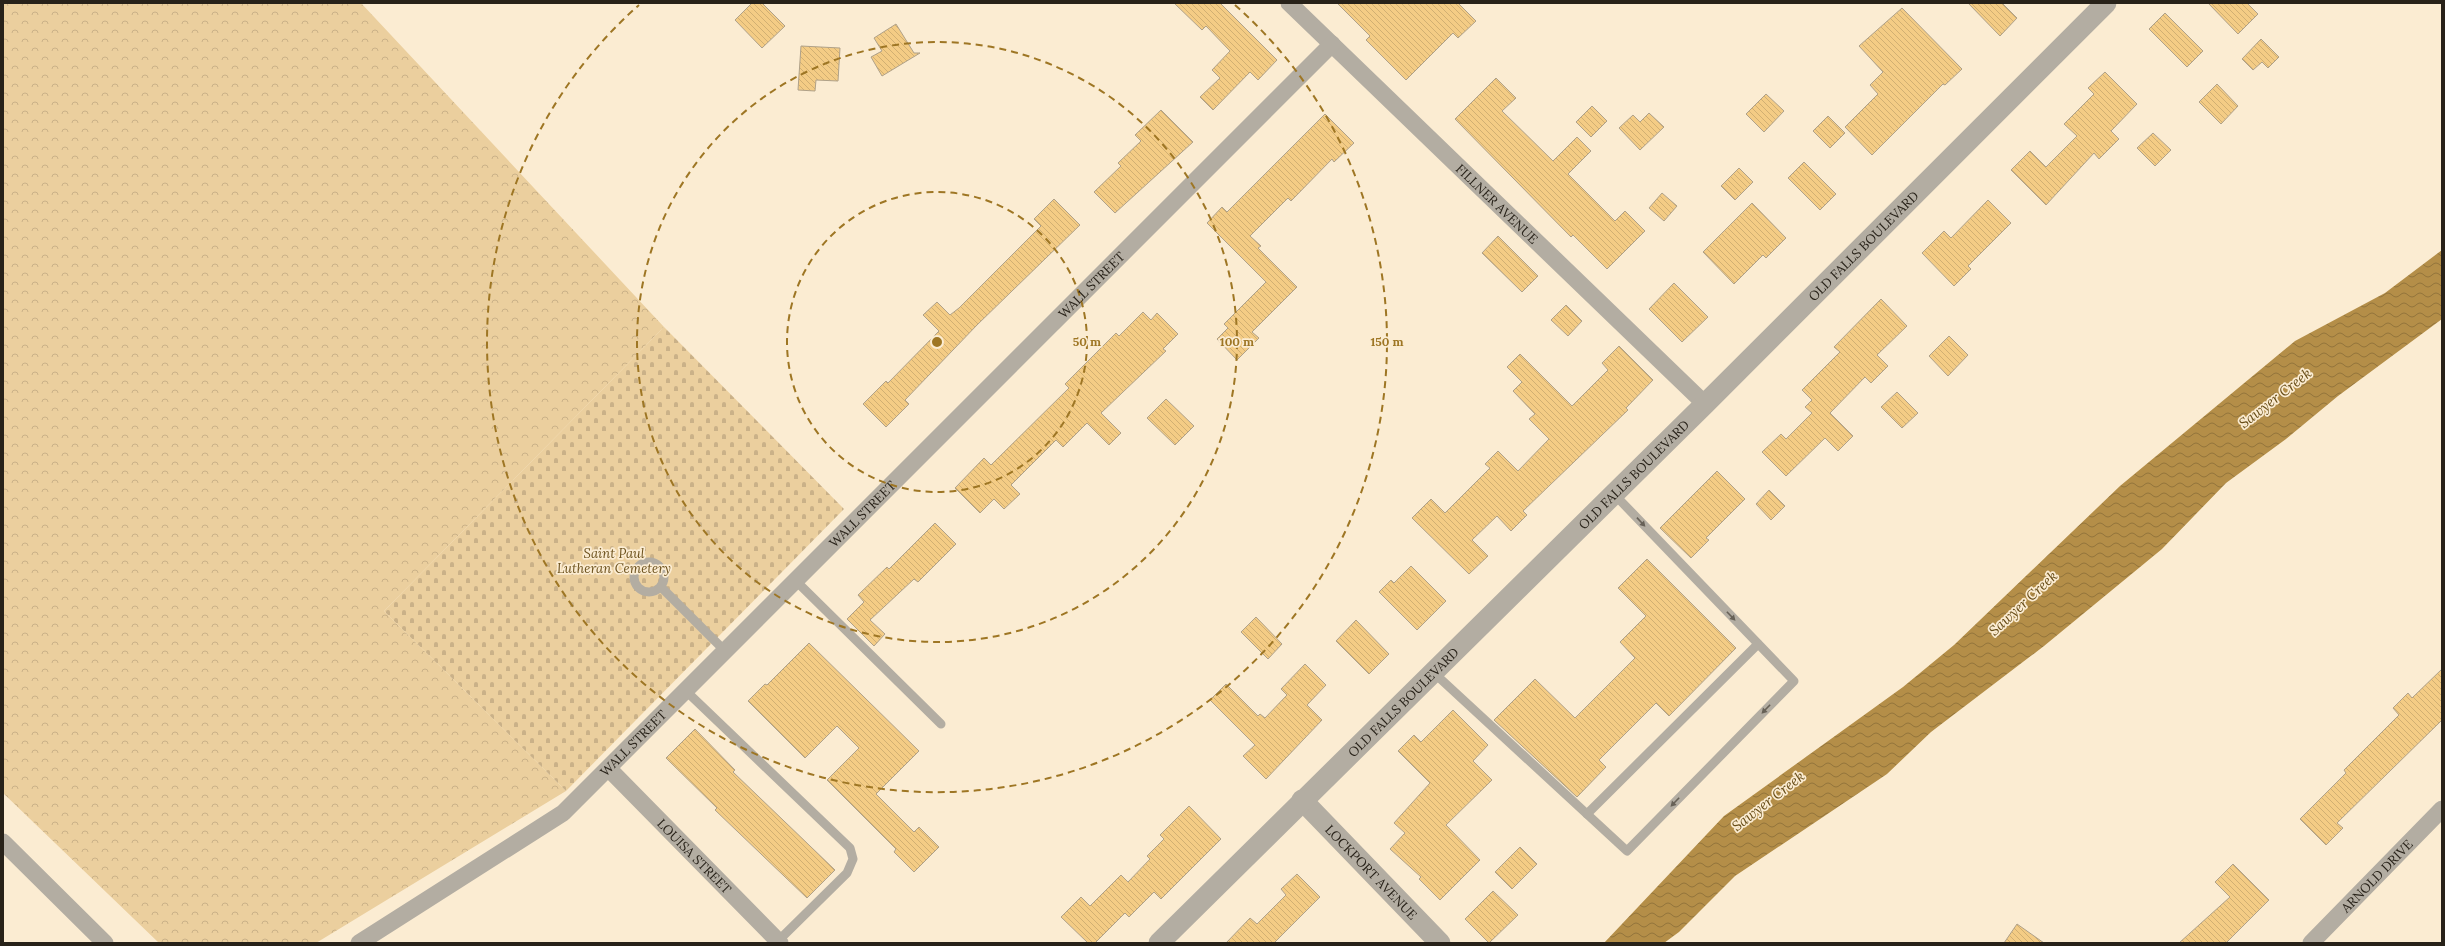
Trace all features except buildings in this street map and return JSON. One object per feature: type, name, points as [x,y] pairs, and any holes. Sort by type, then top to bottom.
[{"type":"street","name":"FILLNER AVENUE","points":[[1289,3],[1705,404]]},
{"type":"street","name":"OLD FALLS BOULEVARD","points":[[1159,943],[1302,800],[1705,404],[2106,3]]},
{"type":"street","name":"WALL STREET","points":[[359,943],[563,813],[726,652],[1332,44]]},
{"type":"street","name":"LOUISA STREET","points":[[609,769],[779,942]]},
{"type":"street","name":"LOCKPORT AVENUE","points":[[1302,800],[1440,943]]},
{"type":"street","name":"ARNOLD DRIVE","points":[[2311,943],[2442,809]]},
{"type":"street","points":[[3,842],[105,943]]},
{"type":"lane","points":[[1433,672],[1627,851],[1794,681],[1614,494]]},
{"type":"lane","points":[[796,581],[941,724]]},
{"type":"lane","points":[[661,587],[726,652]]},
{"type":"lane","points":[[1587,814],[1758,644]]},
{"type":"lane","points":[[686,691],[850,848],[853,859],[847,873],[779,942]]},
{"type":"green space","points":[[3,3],[361,3],[664,327],[384,611],[566,791],[316,943],[159,943],[3,793]]},
{"type":"green space","name":"Saint Paul Lutheran Cemetery","points":[[664,327],[844,509],[566,791],[384,611]]},
{"type":"water","name":"Sawyer Creek","points":[[2442,250],[2442,319],[2338,396],[2286,439],[2226,483],[2162,549],[2044,646],[1931,732],[1887,774],[1735,876],[1679,932],[1664,943],[1604,943],[1724,816],[1903,687],[1954,645],[2120,486],[2295,341],[2385,293]]}]
